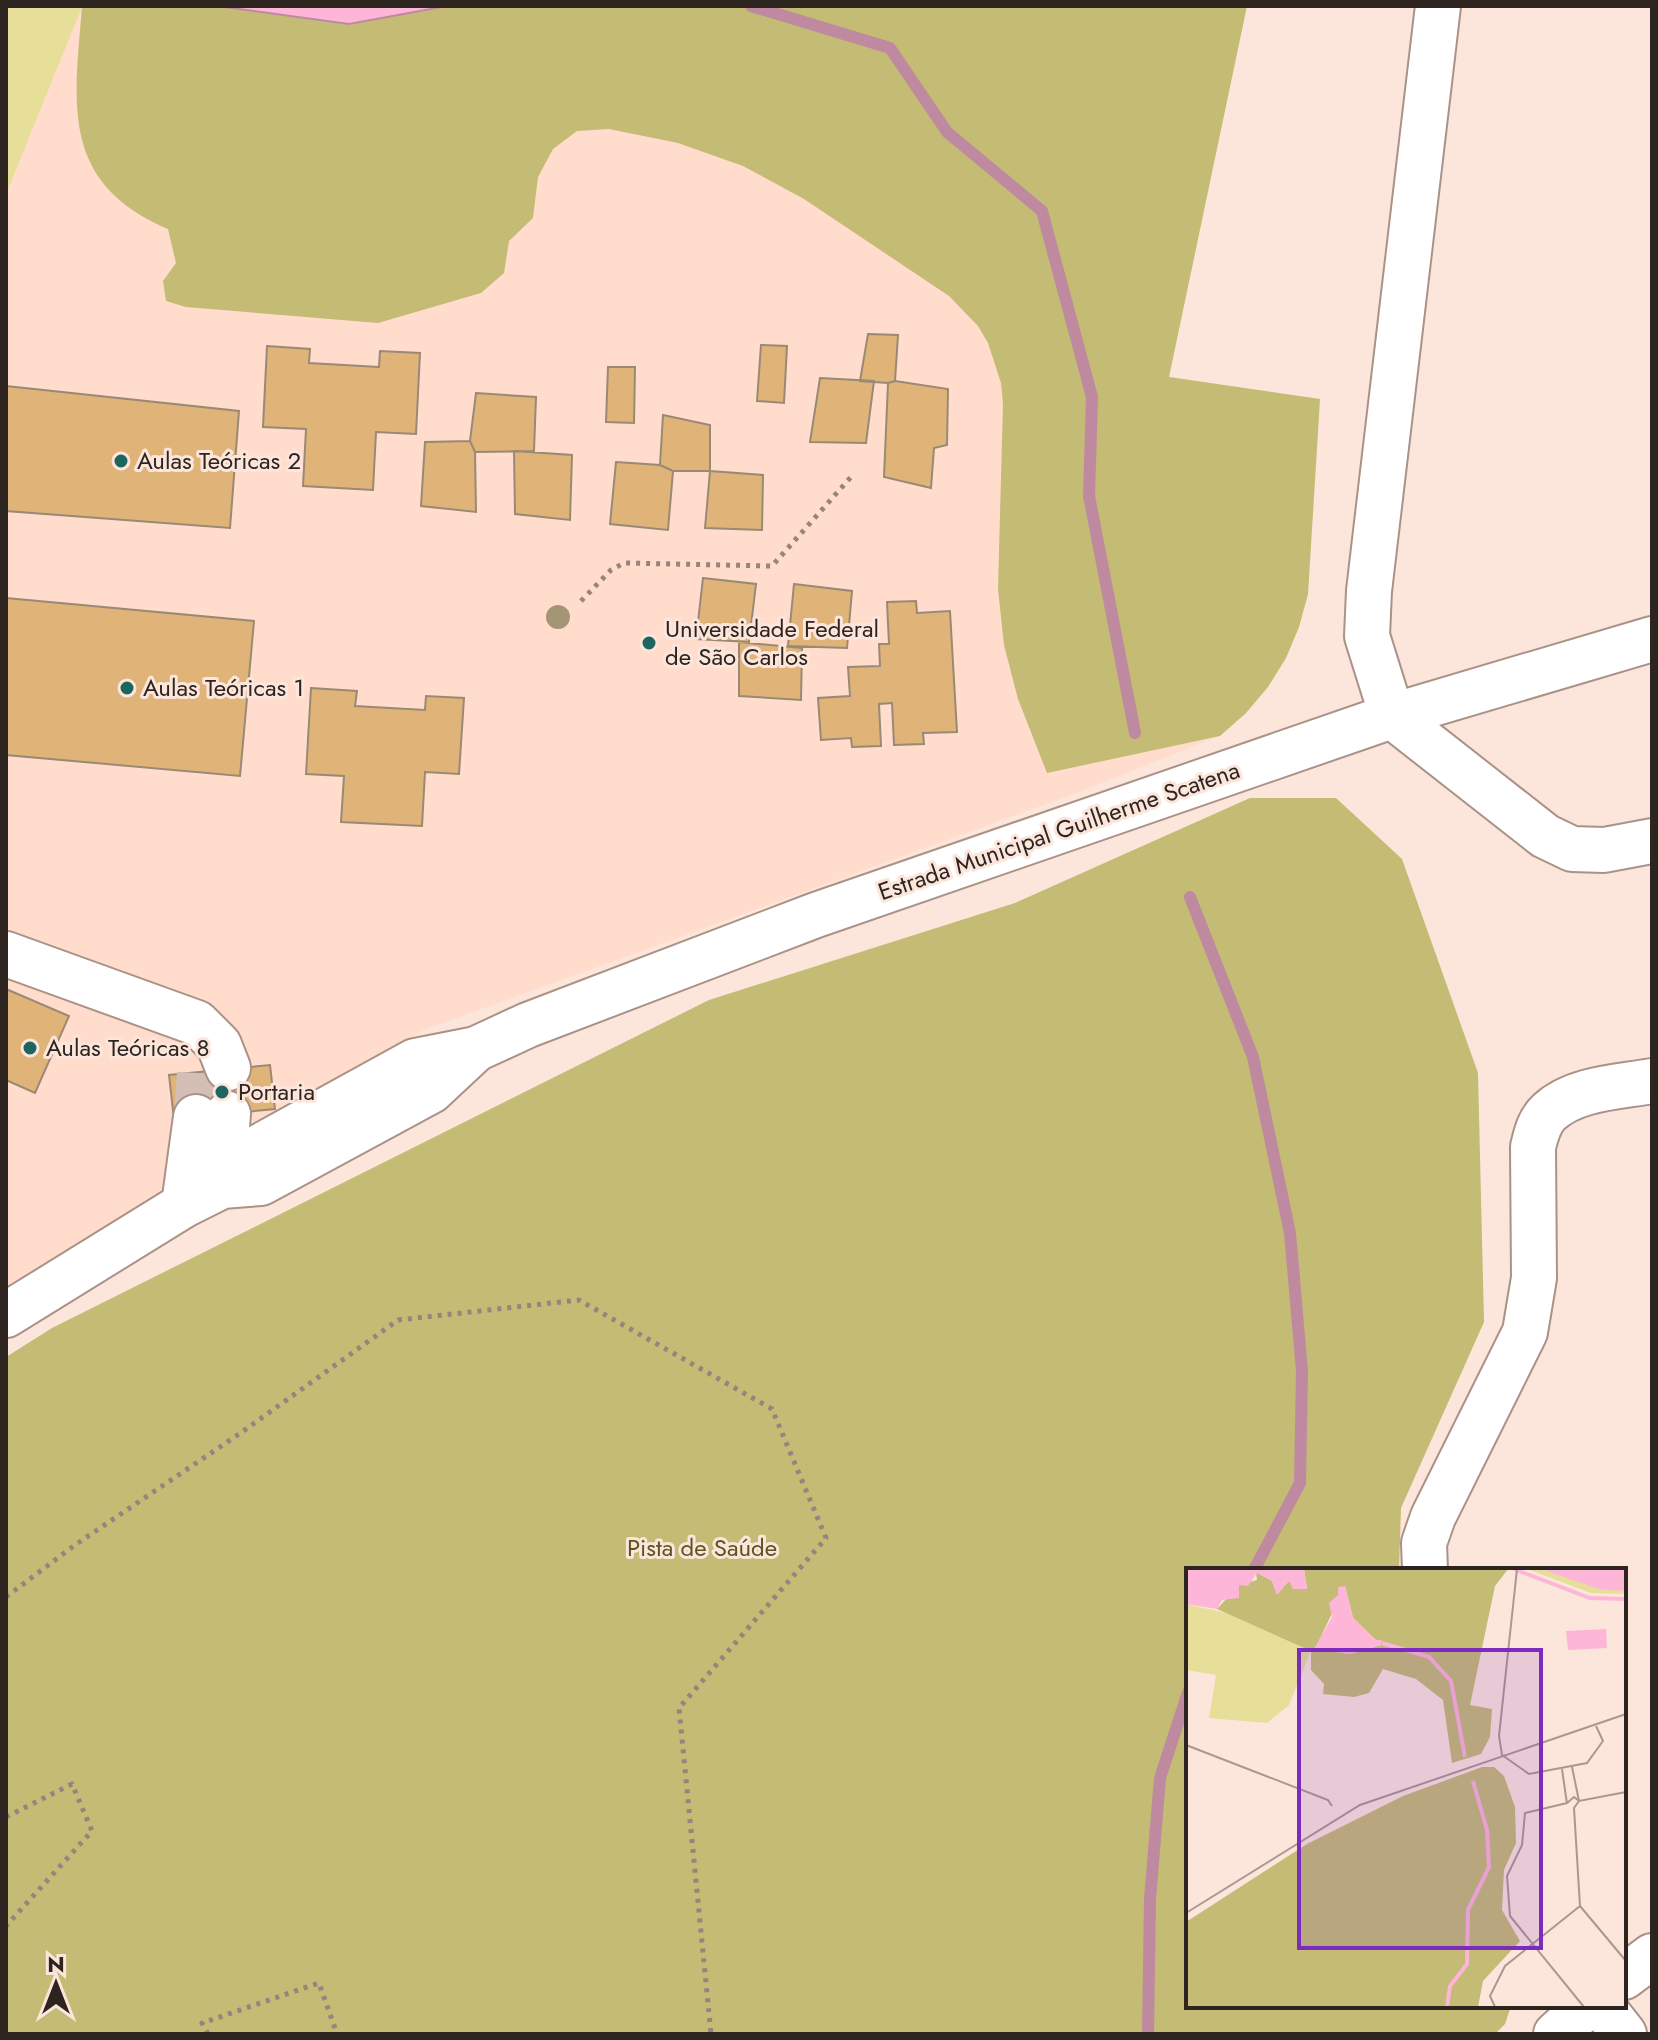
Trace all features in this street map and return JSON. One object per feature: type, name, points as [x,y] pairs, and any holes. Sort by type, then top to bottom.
[{"type":"main road","points":[[1438,6],[1369,591],[1367,636],[1392,716],[1545,836],[1572,849],[1604,850],[1652,841]]},
{"type":"main road","name":"Estrada Municipal Guilherme Scatena","points":[[6,1315],[203,1196],[261,1183],[431,1091],[476,1049],[528,1025],[816,915],[1392,716],[1652,639]]},
{"type":"main road","points":[[6,954],[197,1023],[200,1048],[214,1070]]},
{"type":"main road","points":[[1425,1568],[1424,1543],[1433,1517],[1525,1332],[1534,1278],[1533,1147],[1538,1129],[1547,1113],[1565,1101],[1588,1093],[1652,1081]]},
{"type":"main road","points":[[203,1196],[212,1115]]},
{"type":"main road","points":[[1626,1976],[1652,1956]]},
{"type":"main road","points":[[1556,2034],[1585,2008]]},
{"type":"main road","points":[[1604,2008],[1624,2034]]},
{"type":"path","points":[[581,601],[597,582],[624,563],[772,566],[851,477]]},
{"type":"path","points":[[6,1597],[75,1545],[242,1432],[398,1320],[579,1300],[772,1409],[826,1538],[679,1708],[711,2034]]},
{"type":"path","points":[[6,1817],[72,1784],[92,1831],[6,1926]]},
{"type":"path","points":[[208,2034],[202,2023],[319,1983],[337,2034]]},
{"type":"shaded area","name":"Universidade Federal de São Carlos","points":[[6,6],[1247,6],[1169,377],[1320,399],[1308,594],[1286,658],[1268,687],[1246,713],[1220,736],[1074,794],[421,1031],[6,1290]]},
{"type":"shaded area","points":[[6,6],[82,7],[6,194]]},
{"type":"shaded area","points":[[217,6],[447,6],[349,24]]},
{"type":"green space","points":[[80,6],[217,6],[349,24],[447,6],[1247,6],[1169,377],[1320,399],[1308,594],[1286,658],[1268,687],[1246,713],[1220,736],[1047,773],[1018,699],[1004,645],[998,589],[1003,404],[1001,383],[988,343],[978,326],[949,296],[804,199],[743,166],[678,143],[609,129],[577,131],[553,149],[538,177],[533,218],[509,241],[504,273],[481,293],[378,323],[186,307],[166,301],[163,281],[176,263],[168,229],[133,210],[108,189],[91,164],[82,138],[77,108]]},
{"type":"green space","name":"Pista de Saúde","points":[[1250,798],[1336,798],[1402,859],[1478,1073],[1484,1322],[1401,1508],[1399,1568],[1186,1568],[1186,2008],[1510,2008],[1505,2024],[1495,2034],[6,2034],[6,1357],[52,1328],[709,1000],[1015,903]]},
{"type":"building","points":[[868,334],[898,335],[895,381],[860,381]]},
{"type":"building","points":[[761,345],[787,346],[784,403],[757,401]]},
{"type":"building","points":[[267,346],[310,349],[309,363],[379,367],[380,351],[420,353],[416,434],[376,432],[373,490],[303,486],[306,429],[263,427]]},
{"type":"building","points":[[608,367],[635,367],[634,423],[606,422]]},
{"type":"building","points":[[820,378],[874,381],[866,443],[810,442]]},
{"type":"building","points":[[895,381],[948,389],[947,445],[934,448],[931,488],[884,477],[888,383]]},
{"type":"building","name":"Aulas Teóricas 2","points":[[6,386],[239,411],[230,528],[6,511]]},
{"type":"building","points":[[476,393],[536,397],[534,451],[475,452],[470,441]]},
{"type":"building","points":[[663,415],[710,425],[710,471],[673,471],[660,465]]},
{"type":"building","points":[[470,441],[475,452],[476,512],[421,506],[425,442]]},
{"type":"building","points":[[514,451],[572,455],[570,520],[515,514]]},
{"type":"building","points":[[616,462],[660,465],[673,471],[668,530],[610,524]]},
{"type":"building","points":[[710,471],[763,475],[762,530],[705,528]]},
{"type":"building","points":[[703,578],[756,584],[749,642],[696,639]]},
{"type":"building","points":[[794,584],[852,591],[847,648],[788,646]]},
{"type":"building","name":"Aulas Teóricas 1","points":[[6,598],[254,621],[240,776],[6,755]]},
{"type":"building","points":[[916,601],[917,613],[950,611],[957,732],[923,733],[924,744],[894,745],[892,703],[879,704],[881,746],[852,747],[851,738],[821,740],[818,698],[850,696],[848,667],[880,666],[879,644],[889,644],[887,602]]},
{"type":"building","points":[[739,642],[802,648],[801,700],[739,696]]},
{"type":"building","points":[[311,688],[357,691],[355,706],[425,710],[426,696],[464,698],[459,774],[425,772],[422,826],[341,822],[344,776],[306,774]]},
{"type":"building","name":"Aulas Teóricas 8","points":[[6,989],[69,1016],[35,1093],[6,1080]]},
{"type":"building","name":"Portaria","points":[[270,1065],[275,1109],[174,1119],[169,1075]]},
{"type":"waterway","points":[[751,6],[890,48],[947,132],[1042,211],[1092,397],[1089,496],[1135,733]]},
{"type":"waterway","points":[[1190,897],[1253,1057],[1290,1233],[1302,1371],[1300,1483],[1255,1568]]},
{"type":"waterway","points":[[1148,2034],[1150,1899],[1160,1778],[1186,1698]]},
{"type":"tunnel","points":[[196,1117],[199,1071]]},
{"type":"place","name":"Aulas Teóricas 2","points":[[121,461]]},
{"type":"place","name":"Universidade Federal de São Carlos","points":[[649,643]]},
{"type":"place","name":"Aulas Teóricas 1","points":[[127,688]]},
{"type":"place","name":"Aulas Teóricas 8","points":[[30,1048]]},
{"type":"place","name":"Portaria","points":[[222,1092]]}]
